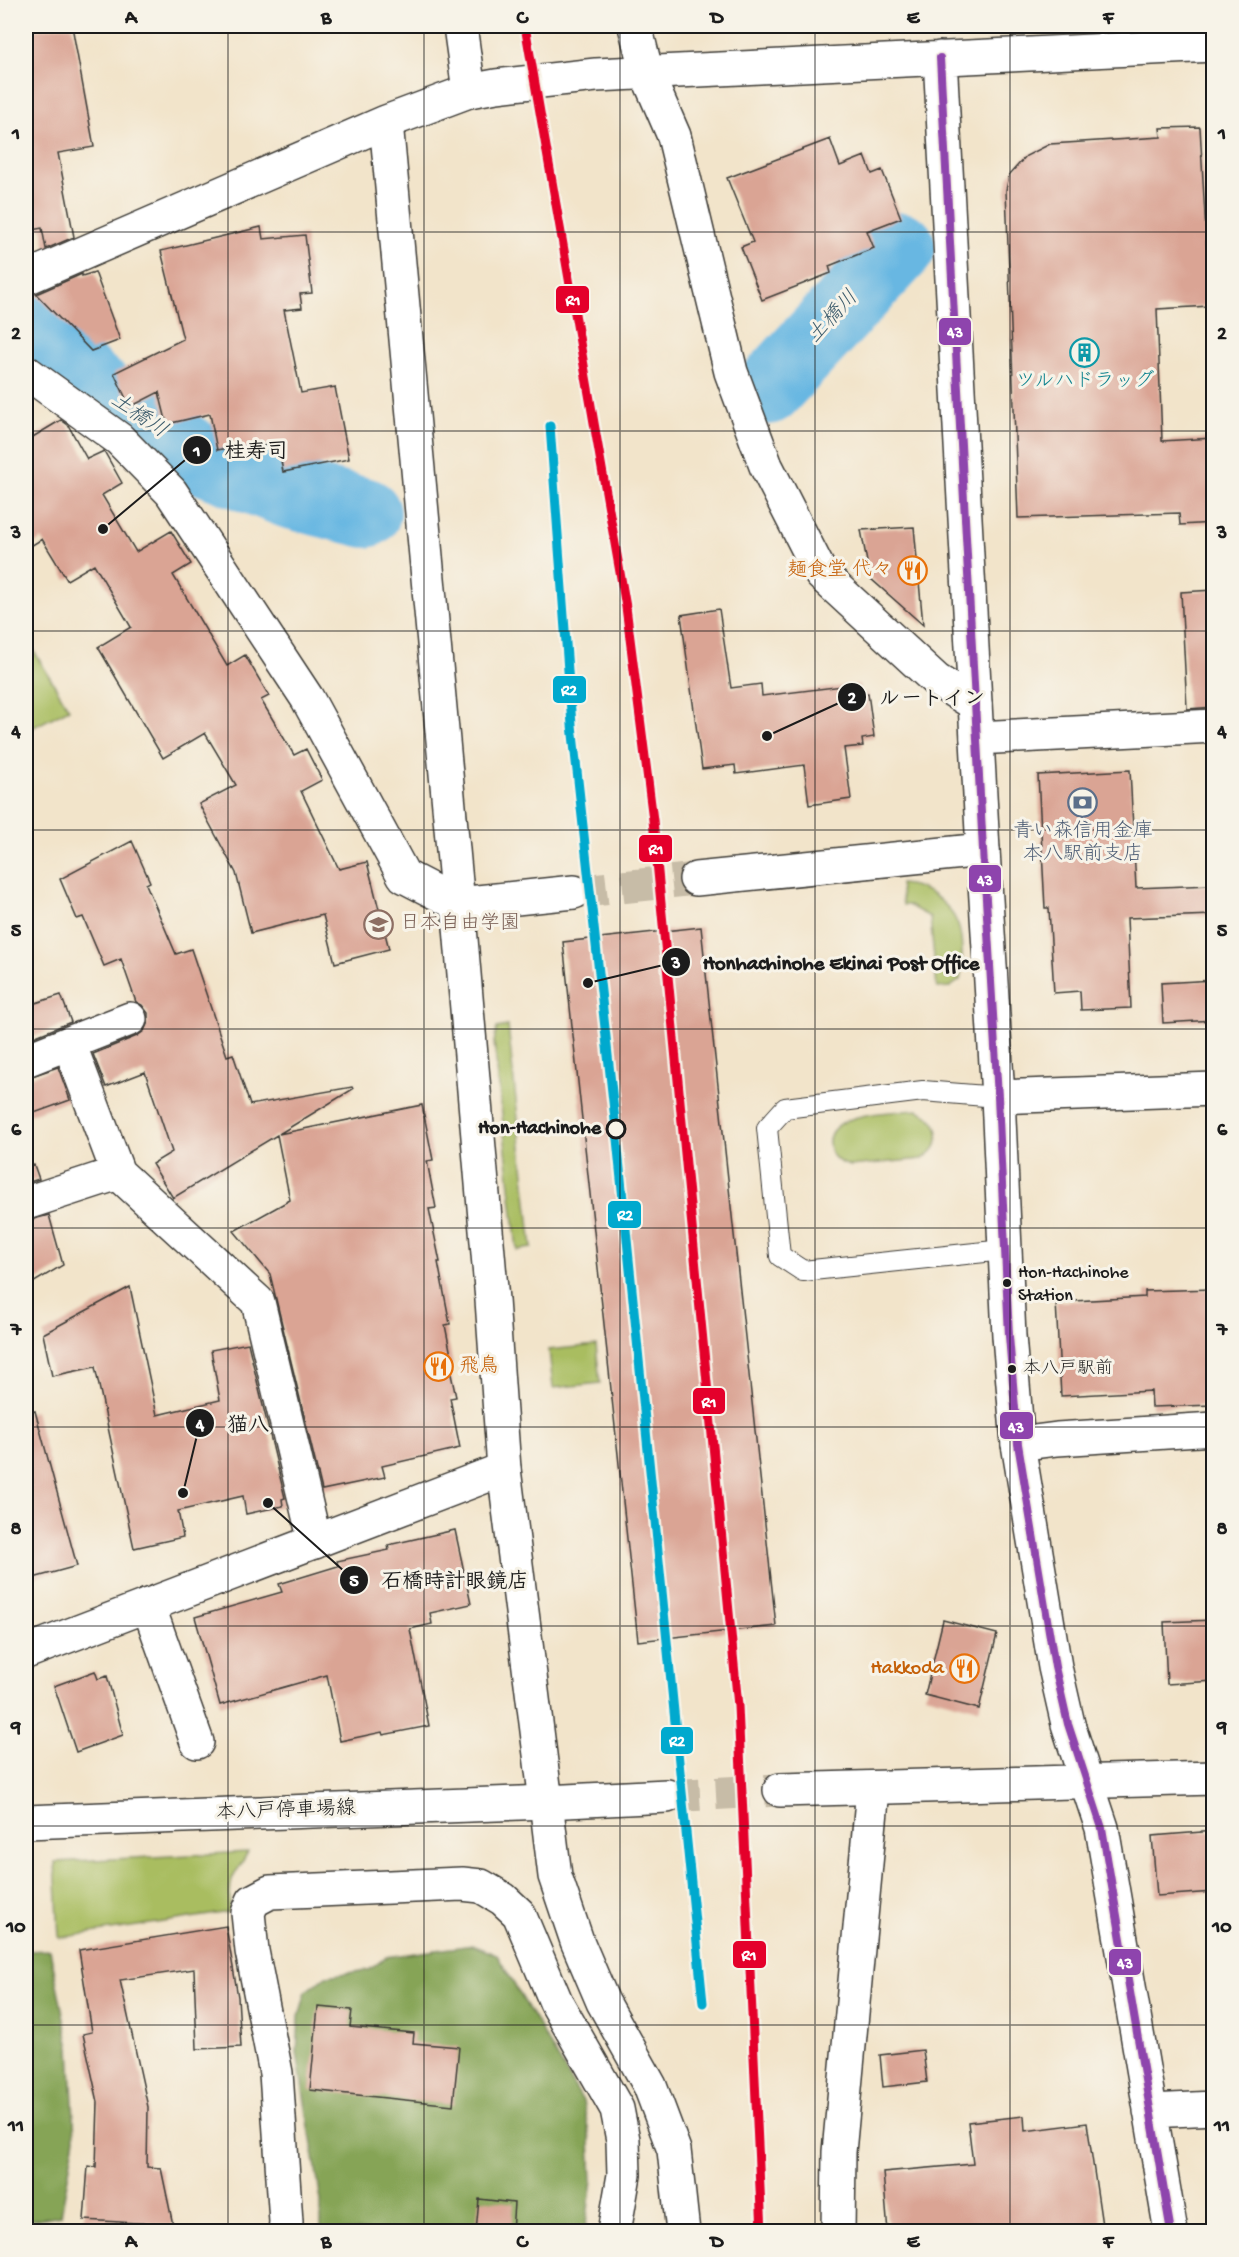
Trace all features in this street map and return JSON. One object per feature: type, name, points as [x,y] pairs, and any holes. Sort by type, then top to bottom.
[{"type":"street","points":[[460,26],[469,92]]},
{"type":"street","points":[[635,26],[647,74],[674,136],[730,372],[766,466],[821,574],[936,680],[975,704]]},
{"type":"street","points":[[26,278],[386,122],[469,92],[496,86],[596,75],[1214,45]]},
{"type":"street","points":[[940,58],[998,1097],[1004,1251],[1018,1444],[1054,1667],[1068,1724],[1102,1828],[1171,2232]]},
{"type":"street","points":[[386,122],[458,904],[504,1469],[555,1876],[577,1941],[603,2002],[650,2085],[674,2150],[683,2232]]},
{"type":"street","points":[[26,372],[119,439],[171,492],[307,698],[404,876],[458,904],[574,892]]},
{"type":"street","points":[[977,738],[1214,726]]},
{"type":"street","points":[[696,879],[983,850]]},
{"type":"street","points":[[26,1060],[130,1019]]},
{"type":"street","points":[[69,1043],[118,1173],[258,1302],[315,1542]]},
{"type":"street","points":[[998,1097],[1214,1089]]},
{"type":"street","points":[[26,1203],[118,1173]]},
{"type":"street","points":[[1018,1444],[1057,1439],[1214,1429]]},
{"type":"street","points":[[26,1652],[504,1469]]},
{"type":"street","points":[[148,1605],[196,1742]]},
{"type":"street","points":[[780,1790],[1214,1778]]},
{"type":"street","points":[[838,2232],[839,2152],[873,1789]]},
{"type":"street","name":"本八戸停車場線","points":[[26,1822],[667,1796]]},
{"type":"street","points":[[285,2232],[276,2073],[252,1951],[248,1912],[253,1901],[270,1892],[462,1884],[481,1886],[503,1899],[519,1914],[556,2002],[618,2109],[623,2140],[624,2175],[614,2232]]},
{"type":"street","points":[[1150,2111],[1214,2108]]},
{"type":"lane","points":[[998,1097],[923,1091],[785,1108],[766,1128],[780,1256],[803,1271],[1004,1251]]},
{"type":"green space","points":[[26,638],[69,709],[26,731]]},
{"type":"green space","points":[[900,884],[927,891],[942,902],[954,916],[961,938],[962,967],[960,980],[950,987],[937,988],[930,917],[908,905],[903,905]]},
{"type":"green space","points":[[508,1026],[532,1248],[517,1250],[494,1042],[497,1028]]},
{"type":"green space","points":[[918,1110],[932,1120],[938,1133],[935,1147],[922,1159],[850,1166],[837,1160],[831,1152],[830,1136],[836,1127],[847,1120],[877,1113]]},
{"type":"green space","points":[[596,1345],[600,1383],[553,1388],[549,1350]]},
{"type":"green space","points":[[248,1852],[231,1881],[229,1912],[59,1938],[55,1862]]},
{"type":"green space","points":[[473,1945],[497,1955],[583,2101],[590,2139],[592,2181],[585,2231],[321,2231],[321,2201],[297,2053],[299,2017],[306,1991],[326,1976],[369,1970],[386,1957]]},
{"type":"green space","points":[[50,1950],[70,2048],[75,2138],[61,2215],[26,2221],[26,1951]]},
{"type":"building","points":[[72,26],[94,147],[58,153],[74,237],[46,249],[42,228],[26,231],[26,32]]},
{"type":"building","name":"ツルハドラッグ","points":[[1200,127],[1210,306],[1157,309],[1162,441],[1214,438],[1214,523],[1180,525],[1179,513],[1018,518],[1006,190],[1009,175],[1026,156],[1050,144],[1161,137],[1160,128]]},
{"type":"building","points":[[830,139],[840,166],[865,156],[872,174],[882,170],[901,218],[867,231],[874,248],[829,266],[831,273],[762,300],[741,247],[753,242],[727,178]]},
{"type":"building","points":[[261,227],[263,239],[305,235],[312,293],[300,294],[302,308],[284,310],[301,393],[335,387],[349,459],[283,472],[278,443],[228,452],[227,448],[217,450],[210,414],[167,424],[159,392],[130,407],[114,373],[183,339],[161,251]]},
{"type":"building","points":[[95,272],[120,340],[91,351],[36,294],[82,274],[82,276]]},
{"type":"building","points":[[61,420],[68,425],[87,459],[104,451],[122,483],[102,495],[136,552],[171,531],[191,564],[173,575],[227,666],[245,655],[269,696],[261,700],[294,755],[306,749],[322,780],[301,791],[339,869],[367,862],[389,949],[335,963],[323,915],[251,933],[236,873],[199,804],[236,785],[205,733],[163,758],[98,647],[131,627],[94,564],[67,580],[42,539],[26,549],[26,441]]},
{"type":"building","points":[[914,527],[923,625],[870,578],[861,530]]},
{"type":"building","points":[[1214,590],[1214,707],[1187,709],[1181,592]]},
{"type":"building","points":[[719,609],[731,688],[761,684],[762,696],[859,684],[860,694],[868,693],[874,737],[862,739],[863,746],[844,748],[851,799],[809,805],[804,765],[736,774],[735,765],[702,769],[681,615]]},
{"type":"building","points":[[1130,770],[1136,888],[1212,885],[1214,915],[1127,918],[1131,1008],[1081,1010],[1080,991],[1054,993],[1049,908],[1045,908],[1038,775]]},
{"type":"building","points":[[132,841],[150,882],[146,884],[176,954],[191,949],[227,1056],[233,1054],[250,1105],[352,1087],[353,1089],[279,1134],[422,1105],[433,1160],[427,1161],[436,1208],[429,1209],[450,1324],[445,1325],[453,1365],[449,1365],[456,1397],[450,1398],[460,1448],[382,1466],[385,1477],[322,1490],[270,1274],[234,1231],[290,1200],[277,1135],[173,1198],[152,1164],[172,1152],[145,1072],[106,1087],[93,1054],[144,1031],[148,1022],[148,1013],[142,1005],[136,1002],[121,959],[104,966],[83,917],[77,919],[60,879]]},
{"type":"building","points":[[701,927],[776,1626],[638,1641],[563,942]]},
{"type":"building","points":[[1214,980],[1214,1020],[1163,1023],[1161,983]]},
{"type":"building","points":[[61,995],[71,1022],[26,1040],[26,1006]]},
{"type":"building","points":[[58,1067],[70,1100],[26,1116],[26,1078]]},
{"type":"building","points":[[34,1165],[39,1179],[26,1183],[26,1166]]},
{"type":"building","points":[[49,1215],[63,1265],[26,1287],[26,1221]]},
{"type":"building","points":[[130,1287],[157,1415],[220,1400],[211,1350],[248,1343],[285,1498],[282,1499],[283,1506],[246,1514],[243,1496],[178,1511],[183,1537],[134,1548],[95,1367],[52,1376],[43,1334]]},
{"type":"building","points":[[1214,1289],[1214,1405],[1152,1407],[1151,1391],[1061,1396],[1056,1302],[1145,1297],[1145,1291]]},
{"type":"building","points":[[35,1411],[77,1566],[26,1580],[26,1413]]},
{"type":"building","points":[[455,1530],[471,1604],[430,1613],[432,1624],[410,1629],[429,1726],[383,1735],[382,1732],[340,1741],[327,1675],[220,1705],[195,1617],[282,1592],[279,1584],[338,1566],[337,1561],[389,1550],[388,1545]]},
{"type":"building","points":[[943,1620],[997,1634],[979,1709],[925,1695]]},
{"type":"building","points":[[1214,1620],[1214,1681],[1167,1684],[1164,1622]]},
{"type":"building","points":[[95,1671],[98,1679],[107,1676],[123,1735],[76,1752],[54,1686]]},
{"type":"building","points":[[1214,1831],[1214,1892],[1157,1896],[1152,1836]]},
{"type":"building","points":[[226,1926],[238,1997],[241,2047],[197,2049],[194,1969],[120,1980],[148,2107],[147,2167],[161,2168],[173,2225],[84,2220],[88,2166],[96,2167],[98,2102],[83,2034],[92,2032],[79,1950]]},
{"type":"building","points":[[318,2007],[352,2010],[350,2027],[414,2033],[413,2043],[459,2047],[453,2105],[310,2090]]},
{"type":"building","points":[[923,2050],[927,2082],[883,2087],[880,2055]]},
{"type":"building","points":[[1024,2116],[1025,2131],[1087,2123],[1103,2232],[888,2232],[883,2172],[973,2164],[968,2122]]},
{"type":"building","points":[[479,2199],[514,2203],[512,2232],[476,2232]]},
{"type":"waterway","name":"土橋川","points":[[768,390],[901,247]]},
{"type":"waterway","name":"土橋川","points":[[26,330],[105,396],[201,459],[290,494],[366,513]]},
{"type":"tunnel","points":[[574,892],[696,879]]},
{"type":"tunnel","points":[[667,1796],[780,1790]]},
{"type":"railway","points":[[525,26],[626,607],[653,820],[738,1706],[762,2232]]},
{"type":"transit line","name":"R1","points":[[525,26],[626,607],[653,820],[738,1706],[762,2232]]},
{"type":"transit line","name":"43","points":[[940,58],[998,1097],[1009,1336],[1018,1444],[1055,1667],[1068,1724],[1102,1828],[1171,2232]]},
{"type":"transit line","name":"R2","points":[[550,426],[572,725],[616,1129],[703,2003]]},
{"type":"place","name":"ツルハドラッグ","points":[[1085,352]]},
{"type":"place","name":"桂寿司","points":[[103,529]]},
{"type":"place","name":"麺食堂 代々","points":[[913,571]]},
{"type":"place","name":"ルートイン","points":[[767,736]]},
{"type":"place","name":"青い森信用金庫 本八駅前支店","points":[[1083,802]]},
{"type":"place","name":"日本自由学園","points":[[379,924]]},
{"type":"place","name":"Honhachinohe Ekinai Post Office","points":[[588,983]]},
{"type":"place","name":"Hon-Hachinohe","points":[[616,1129]]},
{"type":"place","name":"Hon-Hachinohe Station","points":[[1007,1283]]},
{"type":"place","name":"飛鳥","points":[[438,1367]]},
{"type":"place","name":"本八戸駅前","points":[[1012,1369]]},
{"type":"place","name":"猫八","points":[[183,1493]]},
{"type":"place","name":"石橋時計眼鏡店","points":[[268,1503]]},
{"type":"place","name":"Hakkoda","points":[[965,1669]]}]
